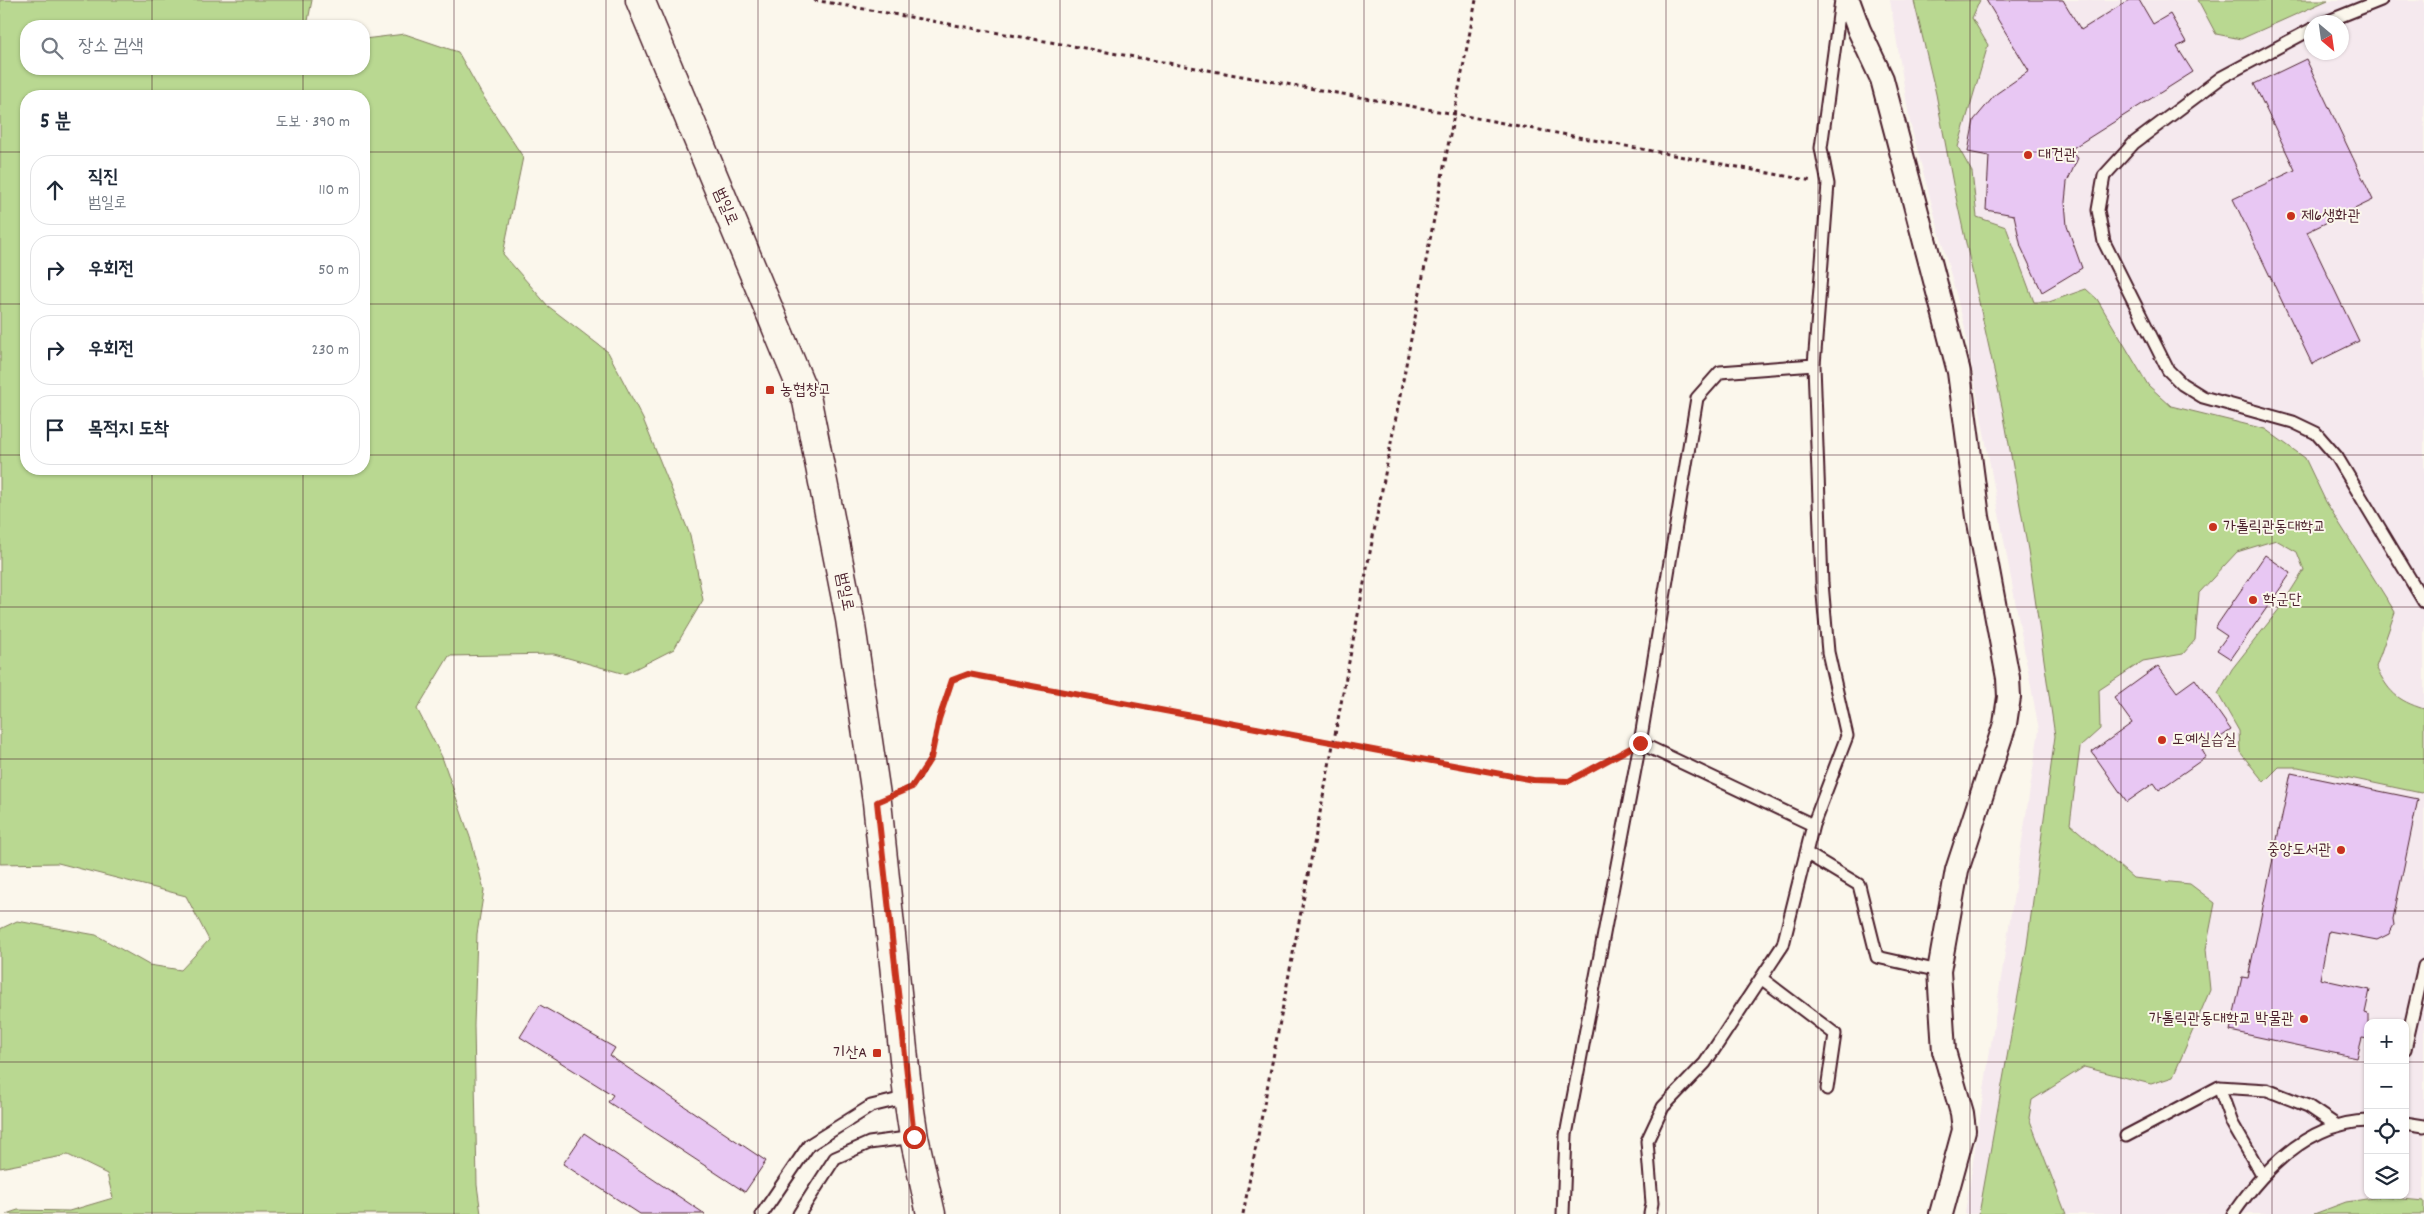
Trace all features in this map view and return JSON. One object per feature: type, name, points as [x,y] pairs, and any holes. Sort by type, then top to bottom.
[{"type":"street","name":"범일로","points":[[640,0],[807,402],[850,619],[877,802],[908,1097],[914,1137],[931,1214]]},
{"type":"street","points":[[1848,0],[1859,30],[1882,78],[1959,372],[1978,517],[2008,678],[2009,697],[2005,724],[1957,870],[1939,971],[1944,1051],[1962,1113],[1964,1130],[1941,1214]]},
{"type":"lane","points":[[1650,1214],[1652,1203],[1647,1141],[1663,1107],[1704,1063],[1783,945],[1813,825],[1847,736],[1828,652],[1822,583],[1814,365],[1828,184],[1821,148],[1840,0]]},
{"type":"lane","points":[[2344,15],[2381,0]]},
{"type":"lane","points":[[2304,32],[2222,77],[2134,143],[2104,176],[2098,210],[2104,242],[2168,370],[2182,384],[2203,397],[2293,422],[2316,433],[2337,457],[2424,602]]},
{"type":"lane","points":[[1563,1214],[1566,1135],[1640,743],[1697,398],[1720,372],[1814,365]]},
{"type":"lane","points":[[1640,743],[1813,825]]},
{"type":"lane","points":[[1806,853],[1859,885],[1877,956],[1939,971]]},
{"type":"lane","points":[[2409,1032],[2424,966]]},
{"type":"lane","points":[[1761,978],[1835,1034],[1827,1090]]},
{"type":"lane","points":[[2126,1136],[2219,1087],[2267,1090],[2308,1106],[2336,1126]]},
{"type":"lane","points":[[2219,1087],[2232,1123],[2262,1175]]},
{"type":"lane","points":[[762,1214],[809,1145],[871,1106],[908,1097]]},
{"type":"lane","points":[[2233,1214],[2262,1175],[2300,1144],[2336,1126],[2364,1122]]},
{"type":"lane","points":[[2409,1124],[2424,1126]]},
{"type":"lane","points":[[799,1214],[835,1158],[869,1143],[914,1137]]},
{"type":"path","points":[[814,0],[1455,114],[1828,184]]},
{"type":"path","points":[[1243,1214],[1476,0]]},
{"type":"path","points":[[877,802],[912,787],[931,758],[939,719],[952,680],[968,674],[1533,780],[1569,781],[1640,743]]},
{"type":"shaded area","name":"가톨릭관동대학교","points":[[1890,0],[2424,0],[2424,1214],[1965,1214],[2039,730],[1964,324],[1910,123]]},
{"type":"green space","points":[[0,0],[312,0],[308,20],[20,20],[20,75],[370,75],[370,38],[405,34],[458,52],[481,93],[523,157],[503,254],[548,306],[608,352],[643,419],[690,535],[703,600],[674,649],[625,674],[554,654],[449,656],[417,709],[442,757],[472,843],[484,890],[477,934],[474,1025],[477,1185],[481,1214],[6,1214],[18,1210],[69,1211],[113,1198],[107,1174],[68,1155],[0,1168],[0,929],[17,921],[96,935],[149,965],[181,970],[209,940],[186,896],[58,863],[0,864]]},
{"type":"green space","points":[[1980,0],[1972,18],[1988,45],[1958,147],[1972,172],[1977,217],[2006,227],[2034,302],[2049,302],[2086,289],[2097,299],[2148,385],[2171,406],[2265,429],[2305,458],[2326,502],[2395,612],[2376,667],[2394,694],[2424,709],[2424,791],[2421,793],[2298,767],[2279,767],[2264,782],[2240,752],[2239,731],[2218,694],[2232,669],[2280,608],[2304,570],[2297,552],[2276,540],[2237,552],[2199,593],[2195,640],[2183,654],[2143,661],[2099,690],[2100,729],[2080,747],[2070,824],[2133,878],[2190,884],[2215,903],[2206,949],[2210,990],[2173,1077],[2151,1084],[2084,1067],[2032,1100],[2029,1118],[2066,1214],[1979,1214],[2027,945],[2055,736],[2028,550],[2003,411],[1953,184],[1936,94],[1914,1]]},
{"type":"green space","points":[[2198,0],[2328,0],[2241,39],[2216,34]]},
{"type":"green space","points":[[2366,1199],[2424,1201],[2424,1214],[2314,1214],[2346,1202]]},
{"type":"building","name":"대건관","points":[[1986,0],[2063,0],[2081,30],[2129,0],[2139,0],[2153,24],[2170,14],[2186,42],[2177,47],[2193,72],[2068,151],[2078,158],[2067,182],[2065,202],[2067,226],[2082,268],[2042,292],[2021,247],[2014,215],[1986,210],[1989,156],[1968,152],[1974,120],[1996,94],[2029,71]]},
{"type":"building","name":"제6생화관","points":[[2306,60],[2373,200],[2307,232],[2359,341],[2312,364],[2233,199],[2295,170],[2254,84]]},
{"type":"building","name":"학군단","points":[[2265,555],[2291,573],[2231,659],[2217,650],[2227,636],[2215,628]]},
{"type":"building","name":"도예실습실","points":[[2158,666],[2177,692],[2195,679],[2231,730],[2202,750],[2206,757],[2159,790],[2154,783],[2127,802],[2092,752],[2132,723],[2114,698]]},
{"type":"building","name":"중앙도서관","points":[[2291,773],[2418,799],[2393,919],[2394,925],[2389,934],[2377,940],[2329,931],[2320,979],[2370,990],[2365,1013],[2368,1014],[2368,1019],[2364,1019],[2364,1038],[2362,1038],[2357,1058],[2230,1031],[2242,977],[2248,978]]},
{"type":"building","points":[[540,1005],[615,1048],[610,1056],[766,1161],[745,1192],[608,1102],[613,1095],[520,1037]]},
{"type":"building","points":[[584,1133],[705,1214],[640,1214],[563,1164]]},
{"type":"place","name":"대건관","points":[[2028,155]]},
{"type":"place","name":"제6생화관","points":[[2291,216]]},
{"type":"place","name":"농협창고","points":[[770,390]]},
{"type":"place","name":"가톨릭관동대학교","points":[[2213,527]]},
{"type":"place","name":"학군단","points":[[2253,600]]},
{"type":"place","name":"도예실습실","points":[[2162,740]]},
{"type":"place","name":"중앙도서관","points":[[2341,850]]},
{"type":"place","name":"가톨릭관동대학교 박물관","points":[[2304,1019]]},
{"type":"place","name":"기산A","points":[[877,1053]]},
{"type":"route","points":[[914,1137],[908,1097],[877,802],[912,787],[931,758],[939,719],[952,680],[968,674],[1533,780],[1569,781],[1640,743]]}]
